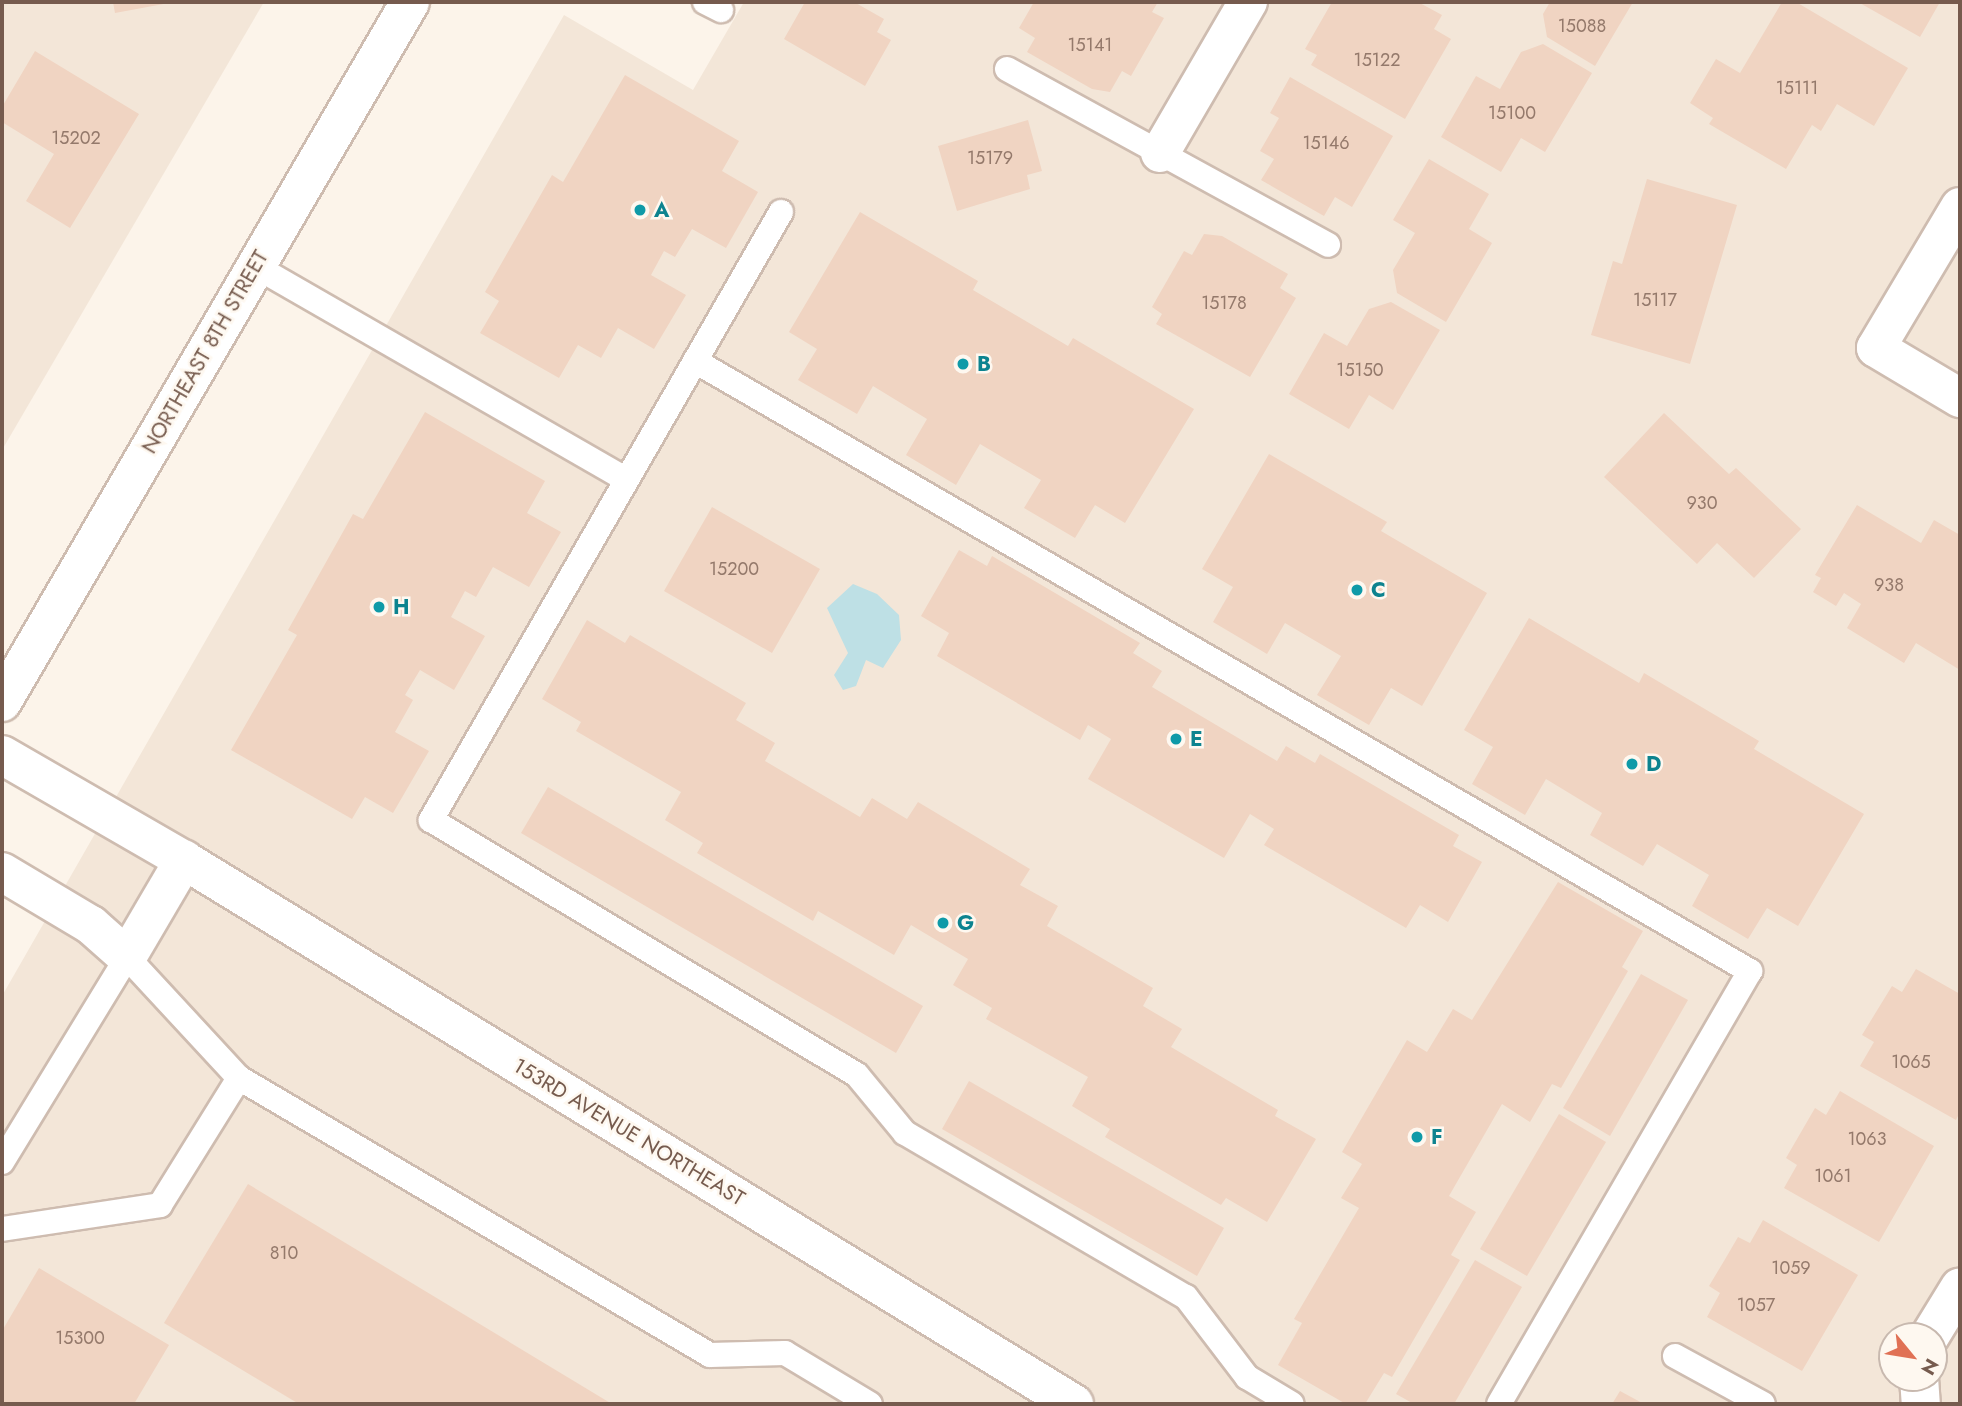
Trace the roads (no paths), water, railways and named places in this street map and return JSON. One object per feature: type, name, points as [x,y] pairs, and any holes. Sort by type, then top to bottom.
[{"type":"street","name":"NORTHEAST 8TH STREET","points":[[2,702],[410,2]]},
{"type":"street","points":[[1160,153],[1248,2]]},
{"type":"street","points":[[1960,207],[1876,348],[1960,398]]},
{"type":"street","name":"153RD AVENUE NORTHEAST","points":[[2,755],[184,860],[1074,1404]]},
{"type":"street","points":[[2,872],[91,925],[127,957],[184,860]]},
{"type":"street","points":[[1939,1322],[1960,1287]]},
{"type":"lane","points":[[1007,69],[1328,245]]},
{"type":"lane","points":[[781,212],[431,820],[857,1074],[905,1133],[1186,1297],[1247,1377],[1292,1404]]},
{"type":"lane","points":[[255,266],[626,479]]},
{"type":"lane","points":[[695,361],[1750,971],[1499,1404]]},
{"type":"lane","points":[[2,1162],[127,957],[239,1078],[710,1355],[785,1353],[870,1404]]},
{"type":"lane","points":[[2,1229],[160,1205],[239,1078]]},
{"type":"lane","points":[[1675,1356],[1763,1404]]},
{"type":"water","points":[[853,584],[877,594],[899,615],[901,640],[883,668],[866,660],[856,686],[843,690],[834,675],[848,653],[827,608]]},
{"type":"place","name":"A","points":[[640,210]]},
{"type":"place","name":"B","points":[[963,364]]},
{"type":"place","name":"C","points":[[1357,590]]},
{"type":"place","name":"H","points":[[379,607]]},
{"type":"place","name":"E","points":[[1176,739]]},
{"type":"place","name":"D","points":[[1632,764]]},
{"type":"place","name":"G","points":[[943,923]]},
{"type":"place","name":"F","points":[[1417,1137]]}]
